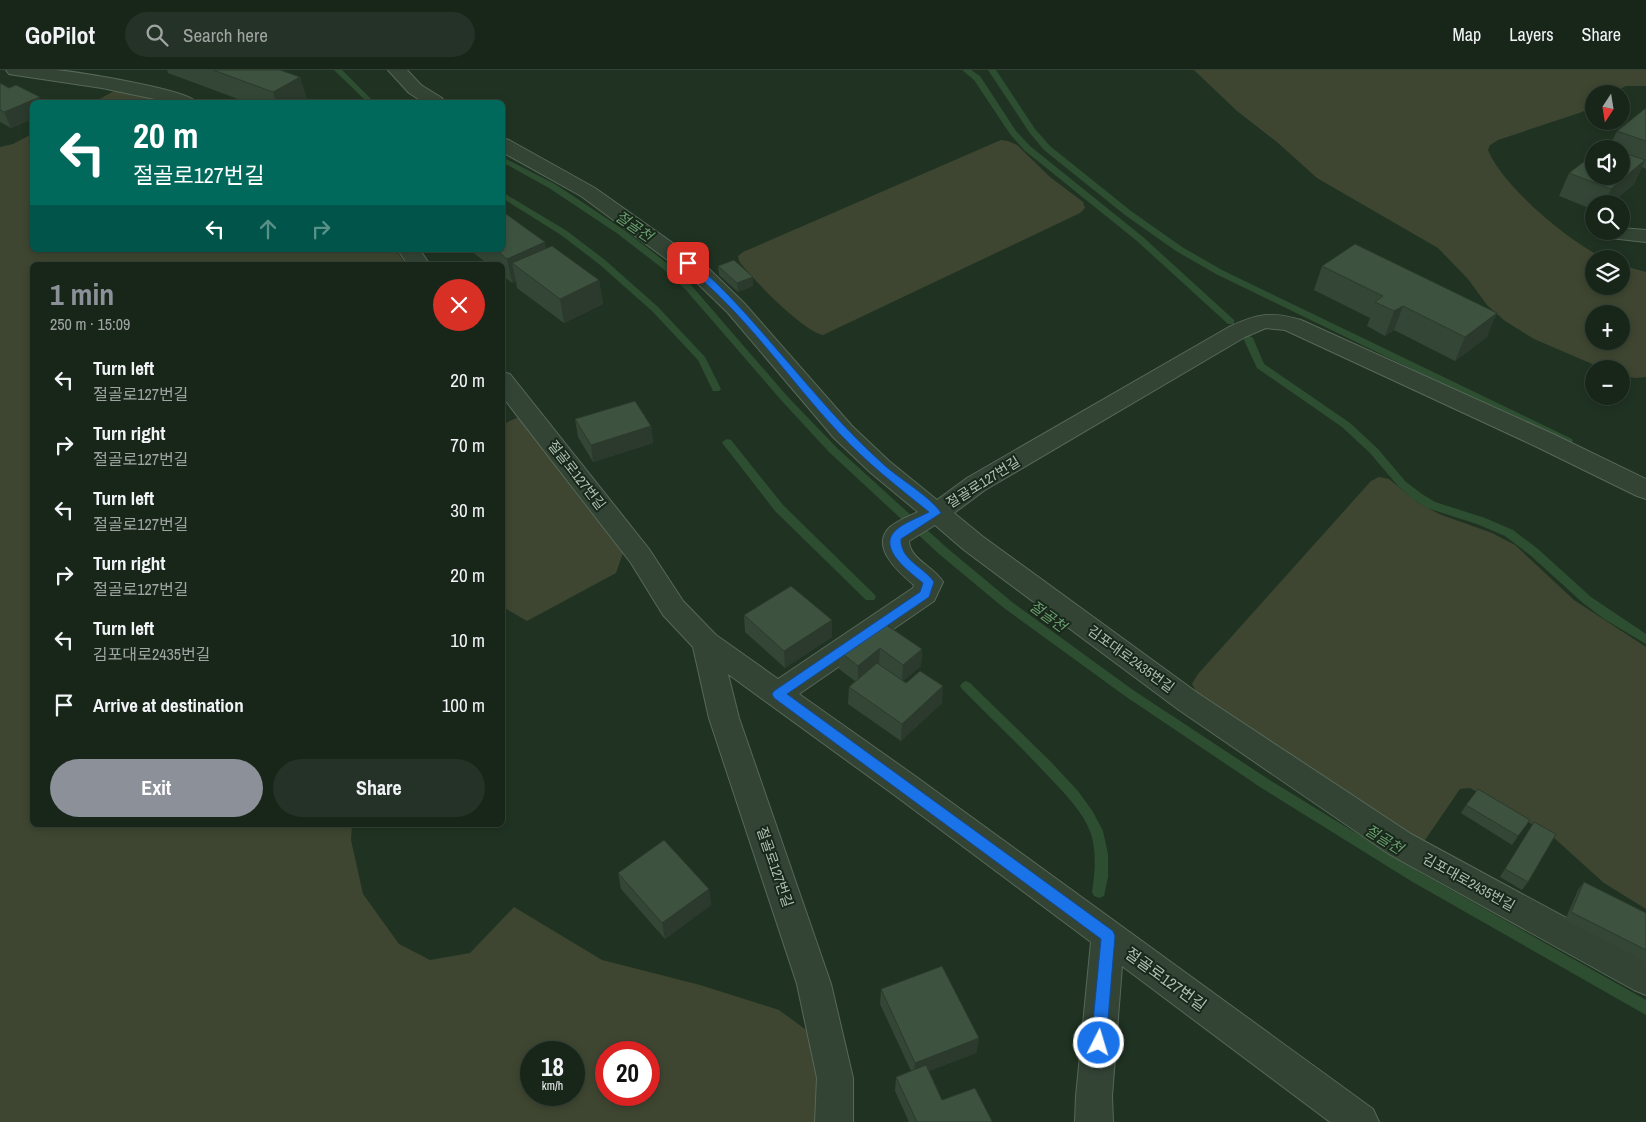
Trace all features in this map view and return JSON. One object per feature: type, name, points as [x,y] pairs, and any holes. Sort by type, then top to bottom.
[{"type":"lane","points":[[15,70],[114,83],[180,100]]},
{"type":"lane","points":[[398,70],[425,100]]},
{"type":"lane","name":"김포대로2435번길","points":[[505,146],[588,192],[700,273],[768,344],[843,432],[932,515],[1189,702],[1400,844],[1646,979]]},
{"type":"lane","points":[[1630,235],[1646,236]]},
{"type":"lane","name":"절골로127번길","points":[[778,694],[924,594],[929,582],[903,560],[895,545],[895,539],[899,534],[932,515],[976,484],[1237,332],[1262,320],[1276,319],[1293,325],[1544,440],[1646,490]]},
{"type":"lane","name":"절골로127번길","points":[[505,383],[640,556],[673,608],[706,643],[1360,1122]]},
{"type":"lane","name":"절골로127번길","points":[[706,643],[724,718],[814,984],[835,1078],[834,1122]]},
{"type":"lane","points":[[1094,1122],[1094,1096],[1108,936]]},
{"type":"green space","points":[[1194,70],[1646,70],[1646,86],[1585,85],[1585,110],[1498,140],[1490,145],[1488,150],[1496,165],[1522,197],[1557,227],[1589,250],[1585,250],[1585,295],[1630,295],[1630,268],[1646,272],[1646,377],[1630,377],[1630,360],[1585,361],[1534,339],[1505,321],[1487,305],[1468,279],[1438,248],[1317,178],[1277,142],[1237,111]]},
{"type":"green space","points":[[118,89],[164,100],[98,100]]},
{"type":"green space","points":[[30,135],[30,252],[397,252],[404,262],[30,262],[30,827],[352,827],[351,840],[363,894],[399,944],[430,960],[470,953],[514,907],[602,960],[700,985],[779,1010],[816,1037],[825,1122],[0,1122],[0,147],[13,144]]},
{"type":"green space","points":[[1001,140],[1017,145],[1050,177],[1083,202],[1085,208],[1080,213],[823,335],[803,324],[791,314],[755,280],[739,261],[738,256],[743,252]]},
{"type":"green space","points":[[519,417],[578,496],[624,550],[616,573],[527,621],[505,608],[505,423]]},
{"type":"green space","points":[[1379,477],[1389,479],[1417,502],[1439,514],[1492,533],[1515,545],[1574,600],[1646,647],[1646,909],[1604,883],[1552,836],[1470,788],[1460,789],[1425,840],[1415,839],[1198,695],[1192,684],[1198,674],[1371,481]]},
{"type":"building","points":[[213,70],[280,70],[300,77],[273,92]]},
{"type":"building","points":[[0,83],[9,88],[16,85],[40,97],[4,112],[0,110]]},
{"type":"building","points":[[1646,108],[1646,141],[1617,131],[1630,130],[1630,121]]},
{"type":"building","points":[[1630,155],[1645,160],[1630,173]]},
{"type":"building","points":[[1585,161],[1585,179],[1569,173]]},
{"type":"building","points":[[1600,185],[1616,185],[1611,189]]},
{"type":"building","points":[[505,213],[545,242],[507,259],[498,252],[505,252]]},
{"type":"building","points":[[1355,244],[1497,313],[1465,337],[1403,306],[1394,311],[1375,302],[1383,296],[1322,266]]},
{"type":"building","points":[[552,246],[599,280],[560,299],[512,263]]},
{"type":"building","points":[[734,260],[753,277],[737,283],[718,266]]},
{"type":"building","points":[[635,401],[651,426],[591,445],[575,419]]},
{"type":"building","points":[[791,586],[832,620],[784,651],[744,615]]},
{"type":"building","points":[[879,620],[922,649],[903,665],[880,648],[858,666],[840,652]]},
{"type":"building","points":[[877,663],[906,683],[920,671],[943,686],[902,724],[849,687]]},
{"type":"building","points":[[1478,789],[1530,820],[1518,836],[1466,805]]},
{"type":"building","points":[[1534,822],[1556,834],[1528,882],[1505,869]]},
{"type":"building","points":[[664,840],[709,889],[662,923],[618,873]]},
{"type":"building","points":[[1584,882],[1646,913],[1646,950],[1571,912]]},
{"type":"building","points":[[942,966],[979,1038],[915,1063],[881,989]]},
{"type":"building","points":[[926,1065],[942,1100],[975,1088],[992,1121],[917,1122],[896,1077]]},
{"type":"waterway","points":[[338,70],[369,100]]},
{"type":"waterway","points":[[966,70],[977,78],[1013,132],[1027,148],[1140,239],[1231,322]]},
{"type":"waterway","points":[[992,70],[1032,130],[1047,148],[1128,213],[1179,249],[1219,272],[1568,441]]},
{"type":"waterway","name":"절골천","points":[[505,161],[552,186],[621,232],[665,266],[688,287],[784,398],[833,450],[943,551],[1008,605],[1129,693],[1264,783],[1416,877],[1646,1008]]},
{"type":"waterway","points":[[505,196],[564,233],[602,262],[655,309],[702,359],[716,389]]},
{"type":"waterway","points":[[1248,338],[1260,366],[1346,425],[1374,451],[1402,484],[1418,497],[1431,505],[1481,521],[1509,533],[1534,552],[1587,600],[1646,640]]},
{"type":"waterway","points":[[727,442],[779,508],[870,597]]},
{"type":"waterway","points":[[966,686],[1045,764],[1084,809],[1093,823],[1099,839],[1101,854],[1099,892]]},
{"type":"route","points":[[688,263],[736,308],[843,432],[880,467],[936,513],[899,534],[895,539],[895,545],[903,560],[929,582],[924,594],[778,694],[1108,936],[1099,1043]]}]
